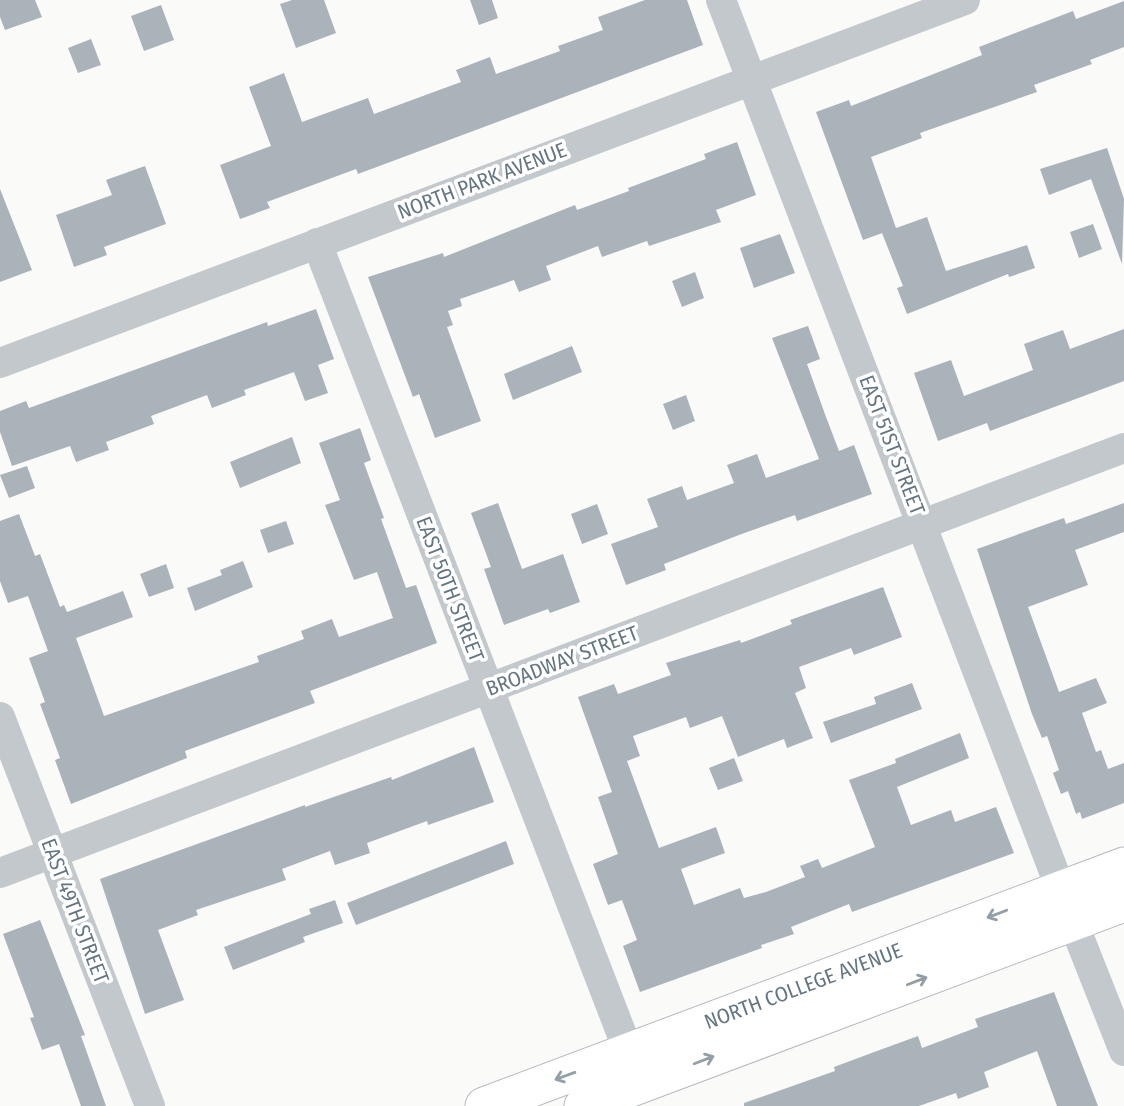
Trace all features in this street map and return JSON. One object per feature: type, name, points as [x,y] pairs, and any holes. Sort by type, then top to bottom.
[{"type":"main road","name":"NORTH COLLEGE AVENUE","points":[[583,1106],[1067,906],[1124,866]]},
{"type":"main road","name":"NORTH COLLEGE AVENUE","points":[[1067,906],[1124,903]]},
{"type":"main road","name":"NORTH COLLEGE AVENUE","points":[[484,1106],[639,1081]]},
{"type":"street","name":"EAST 51ST STREET","points":[[721,0],[1124,1051]]},
{"type":"street","name":"NORTH PARK AVENUE","points":[[0,363],[965,0]]},
{"type":"street","name":"EAST 50TH STREET","points":[[317,243],[639,1081]]},
{"type":"street","name":"BROADWAY STREET","points":[[0,873],[1124,448]]},
{"type":"street","name":"EAST 49TH STREET","points":[[0,717],[150,1106]]},
{"type":"building","points":[[0,0],[35,0],[42,17],[5,30],[0,17]]},
{"type":"building","points":[[292,0],[324,0],[336,33],[296,48],[280,4]]},
{"type":"building","points":[[470,0],[492,0],[498,18],[479,25]]},
{"type":"building","points":[[645,0],[687,0],[703,45],[358,174],[356,169],[267,202],[270,208],[240,219],[220,165],[271,146],[249,87],[284,73],[302,122],[368,98],[374,114],[461,82],[456,70],[490,57],[496,74],[560,51],[558,46],[603,30],[598,17]]},
{"type":"building","points":[[1124,1],[1124,47],[1090,60],[1092,64],[1034,85],[1037,92],[920,133],[922,138],[871,157],[896,228],[863,240],[816,112],[849,100],[851,106],[982,55],[979,47],[1073,11],[1076,19]]},
{"type":"building","points":[[161,5],[174,40],[144,51],[131,16]]},
{"type":"building","points":[[91,39],[101,65],[78,73],[68,48]]},
{"type":"building","points":[[737,142],[756,195],[716,210],[721,222],[649,246],[647,241],[602,257],[598,246],[546,266],[551,280],[519,292],[514,280],[460,299],[462,306],[448,311],[453,325],[447,327],[481,421],[435,438],[419,394],[413,397],[368,277],[443,253],[444,257],[575,205],[577,210],[629,191],[628,188],[706,159],[704,154]]},
{"type":"building","points":[[1107,148],[1124,199],[1122,264],[1091,179],[1049,195],[1040,169]]},
{"type":"building","points":[[145,166],[166,224],[104,247],[107,255],[74,267],[56,215],[112,195],[106,180]]},
{"type":"building","points":[[0,189],[32,270],[0,282]]},
{"type":"building","points":[[927,217],[946,271],[1027,245],[1035,268],[1009,277],[1008,274],[907,314],[897,288],[903,286],[882,233]]},
{"type":"building","points":[[1093,224],[1102,249],[1079,258],[1070,232]]},
{"type":"building","points":[[780,234],[795,273],[754,288],[740,248]]},
{"type":"building","points":[[695,272],[704,298],[682,307],[672,281]]},
{"type":"building","points":[[316,309],[334,359],[318,365],[328,393],[305,401],[294,372],[244,390],[246,395],[212,408],[207,395],[151,416],[154,424],[106,442],[109,450],[76,462],[70,446],[12,466],[0,432],[0,411],[26,401],[29,408],[267,322],[268,326]]},
{"type":"building","points":[[808,326],[820,359],[807,364],[826,417],[839,451],[854,445],[872,494],[797,521],[795,515],[739,535],[664,564],[666,570],[626,585],[611,544],[658,527],[647,499],[682,486],[687,500],[734,483],[727,465],[757,454],[766,478],[819,459],[772,338]]},
{"type":"building","points":[[1124,329],[1124,381],[990,431],[987,423],[938,441],[914,373],[951,360],[964,396],[1033,370],[1024,344],[1063,330],[1070,349]]},
{"type":"building","points":[[572,346],[582,372],[513,400],[504,374]]},
{"type":"building","points":[[686,395],[695,421],[673,430],[663,404]]},
{"type":"building","points":[[360,428],[371,460],[364,463],[384,518],[381,519],[406,588],[416,585],[437,643],[310,691],[315,703],[185,751],[187,758],[71,804],[55,760],[60,758],[40,704],[45,702],[29,658],[48,651],[28,596],[8,603],[0,581],[0,521],[19,514],[35,556],[40,554],[60,607],[64,605],[67,612],[123,591],[133,617],[76,638],[104,716],[259,662],[257,656],[304,639],[301,631],[332,619],[339,637],[393,618],[377,572],[354,580],[325,505],[340,500],[319,443]]},
{"type":"building","points":[[292,437],[301,463],[240,488],[230,462]]},
{"type":"building","points":[[27,466],[35,488],[9,498],[0,475]]},
{"type":"building","points":[[498,503],[522,569],[563,554],[580,602],[550,613],[548,609],[504,625],[484,569],[491,567],[471,513]]},
{"type":"building","points":[[1124,503],[1124,532],[1075,550],[1088,585],[1028,607],[1059,692],[1096,678],[1107,703],[1082,713],[1096,752],[1101,750],[1108,769],[1124,763],[1124,803],[1082,819],[1080,812],[1076,814],[1068,791],[1061,794],[1053,773],[1059,770],[1047,736],[1042,738],[1032,714],[977,549],[1064,518],[1066,524]]},
{"type":"building","points":[[597,504],[608,534],[582,544],[571,514]]},
{"type":"building","points":[[286,521],[294,544],[268,553],[260,530]]},
{"type":"building","points":[[243,561],[253,587],[195,611],[187,588],[222,575],[220,570]]},
{"type":"building","points":[[166,564],[174,588],[149,597],[140,574]]},
{"type":"building","points":[[883,587],[902,637],[854,655],[851,648],[799,667],[806,688],[795,693],[813,738],[787,748],[784,739],[738,757],[722,716],[690,728],[686,717],[633,736],[640,756],[627,761],[659,848],[716,827],[725,853],[681,869],[694,905],[740,888],[744,898],[766,892],[805,877],[800,866],[818,859],[822,868],[875,847],[849,780],[896,763],[895,759],[960,733],[969,758],[897,787],[911,825],[951,810],[955,822],[996,807],[1014,853],[852,912],[849,904],[791,927],[794,934],[761,945],[762,948],[640,992],[623,946],[637,940],[622,900],[608,905],[593,864],[618,854],[598,797],[612,792],[578,697],[614,684],[618,694],[671,675],[666,663],[740,640],[741,643],[792,624],[790,620]]},
{"type":"building","points":[[912,683],[922,709],[831,743],[823,722],[876,704],[874,697]]},
{"type":"building","points":[[474,747],[494,802],[428,825],[427,821],[367,843],[370,853],[335,865],[330,851],[282,869],[286,880],[196,910],[198,915],[158,930],[184,1000],[145,1014],[100,879],[305,805],[391,777],[392,780]]},
{"type":"building","points":[[734,758],[743,781],[718,790],[709,768]]},
{"type":"building","points":[[506,841],[514,864],[356,925],[347,903]]},
{"type":"building","points":[[335,900],[343,923],[303,937],[305,942],[233,970],[224,947],[311,914],[309,909]]},
{"type":"building","points":[[40,920],[85,1035],[81,1036],[106,1106],[81,1106],[59,1044],[42,1050],[30,1018],[34,1017],[3,934]]},
{"type":"building","points":[[1054,992],[1098,1106],[1057,1106],[1037,1051],[984,1072],[989,1087],[958,1099],[956,1093],[919,1106],[744,1106],[744,1103],[835,1071],[834,1067],[918,1036],[922,1048],[978,1027],[975,1019]]}]
